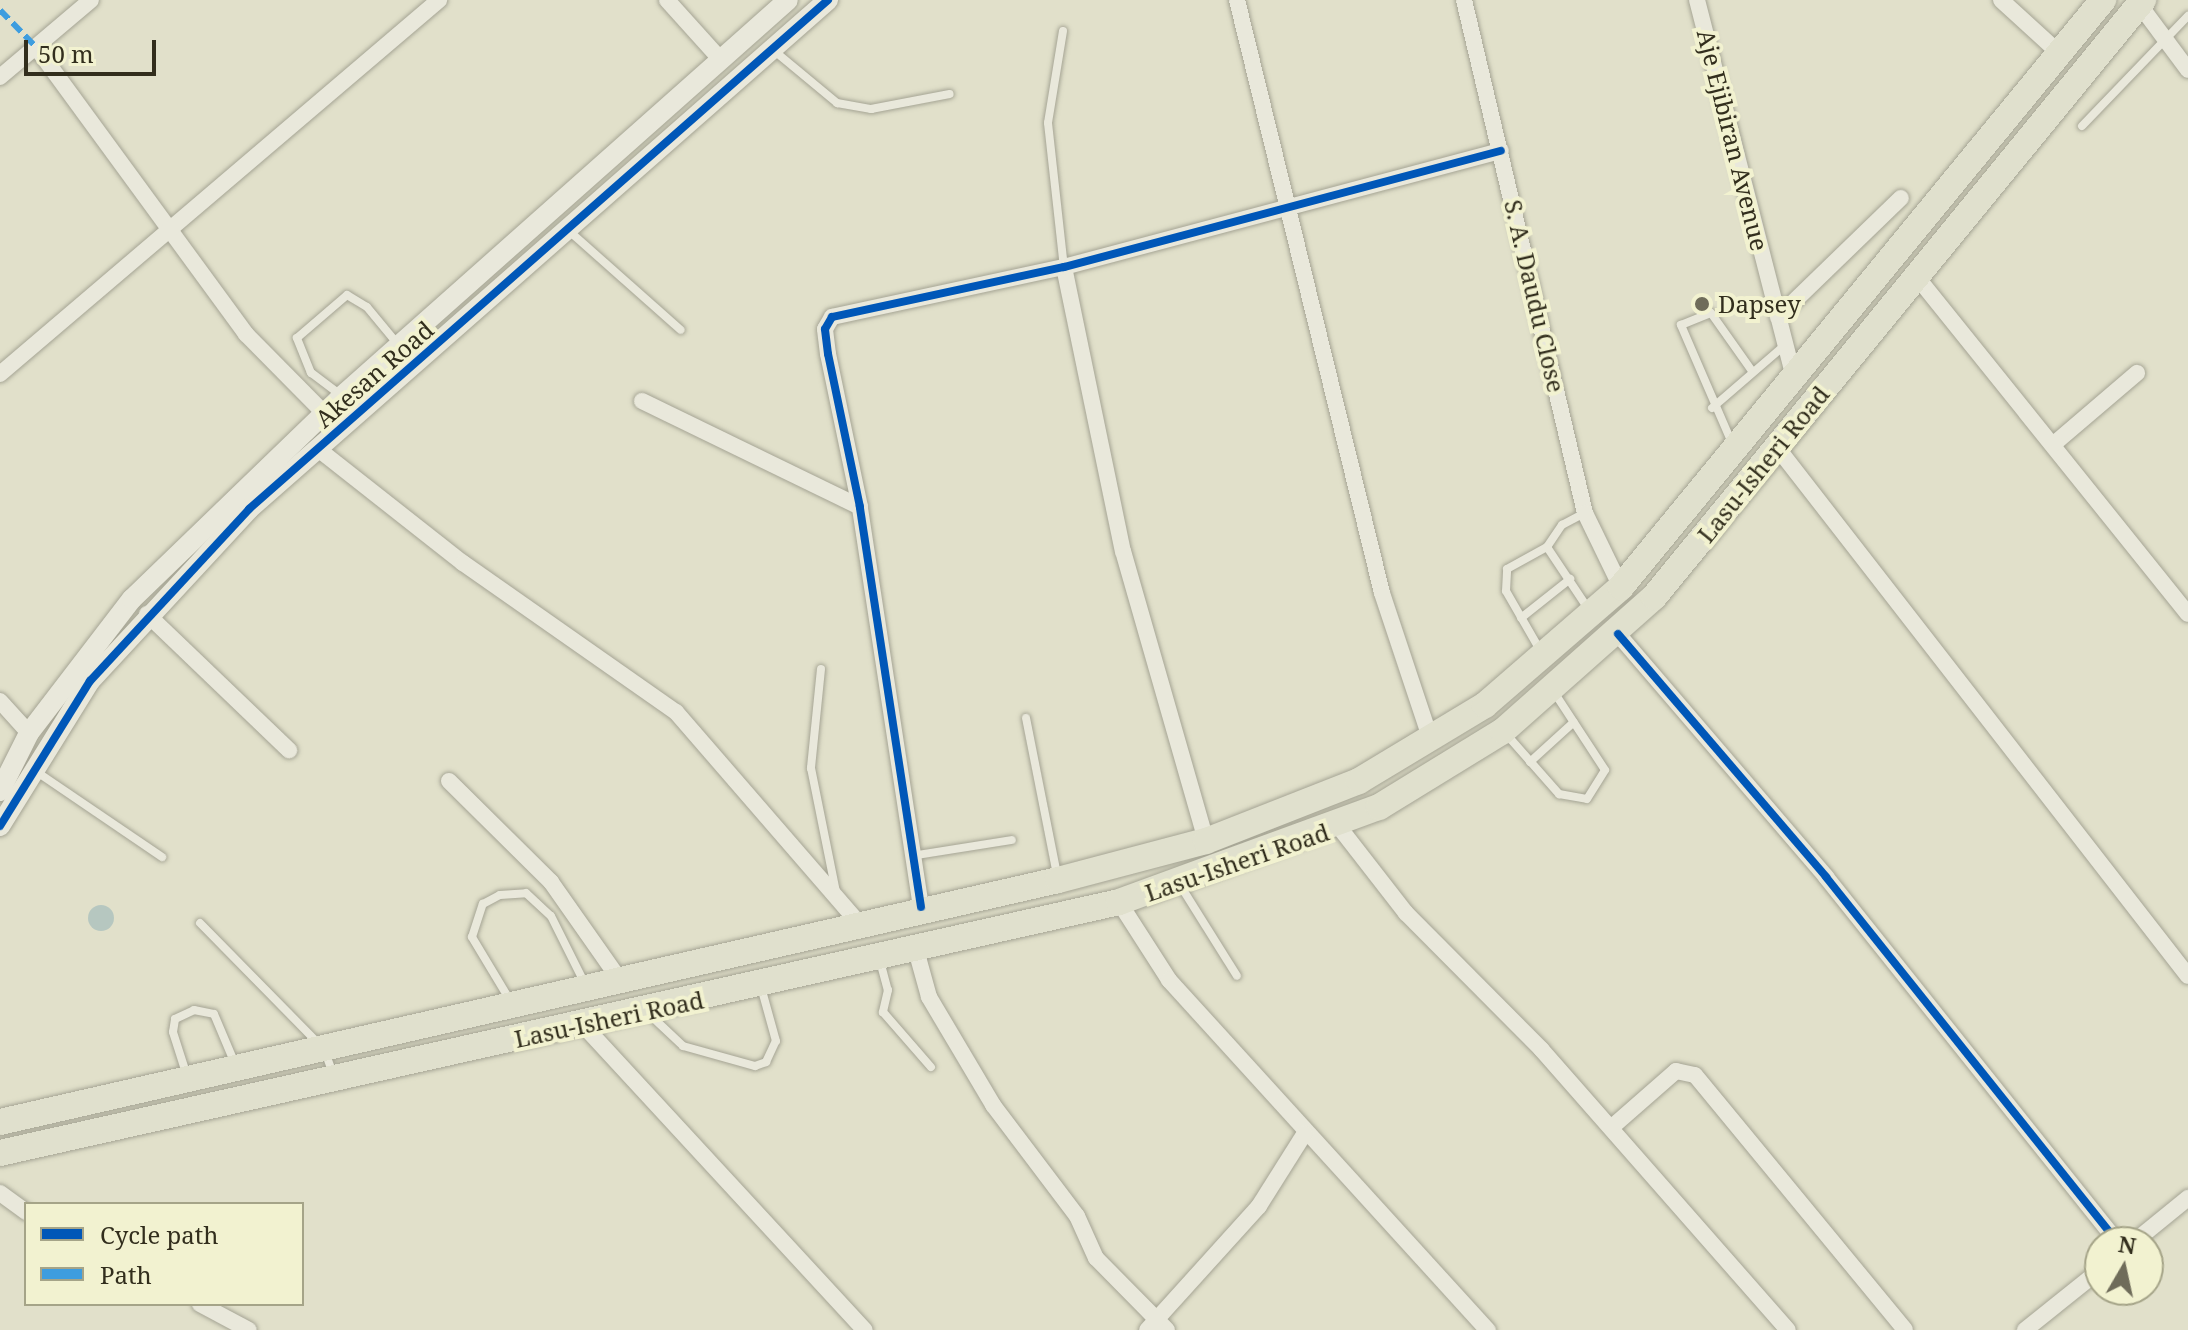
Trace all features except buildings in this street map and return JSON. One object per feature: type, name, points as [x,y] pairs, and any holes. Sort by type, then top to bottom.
[{"type":"main road","name":"Lasu-Isheri Road","points":[[0,1122],[237,1070],[617,976],[921,907],[1058,880],[1206,841],[1307,805],[1431,740],[1544,658],[1621,587],[2103,0]]},
{"type":"main road","name":"Lasu-Isheri Road","points":[[0,1153],[334,1076],[647,1012],[1119,902],[1339,827],[1503,731],[1618,634],[1917,277],[2141,2]]},
{"type":"street","points":[[0,77],[91,0]]},
{"type":"street","points":[[0,374],[439,0]]},
{"type":"street","points":[[667,0],[721,60]]},
{"type":"street","name":"Akesan Road","points":[[0,791],[29,733],[132,599],[342,396],[788,0]]},
{"type":"street","name":"Akesan Road","points":[[0,826],[30,768],[147,614],[318,449],[565,228],[828,0]]},
{"type":"street","points":[[1237,0],[1382,593],[1431,740]]},
{"type":"street","name":"S. A. Daudu Close","points":[[1464,0],[1585,513],[1621,587]]},
{"type":"street","name":"Aje Ejibiran Avenue","points":[[1697,0],[1793,374]]},
{"type":"street","points":[[2001,0],[2059,53]]},
{"type":"street","points":[[2141,2],[2188,70]]},
{"type":"street","points":[[36,47],[168,234],[246,334],[325,414]]},
{"type":"street","points":[[921,907],[910,856],[860,507],[828,354],[825,329],[832,317],[1064,267],[1501,151]]},
{"type":"street","points":[[1778,317],[1901,198]]},
{"type":"street","points":[[1064,267],[1123,551],[1206,841]]},
{"type":"street","points":[[1917,277],[2055,443],[2188,614]]},
{"type":"street","points":[[2055,443],[2137,373]]},
{"type":"street","points":[[642,401],[860,507]]},
{"type":"street","points":[[1776,446],[2188,976]]},
{"type":"street","points":[[318,449],[463,563],[676,712],[836,892],[858,922]]},
{"type":"street","points":[[147,614],[289,750]]},
{"type":"street","points":[[1618,634],[1826,877],[2104,1226]]},
{"type":"street","points":[[0,701],[29,733]]},
{"type":"street","points":[[449,781],[551,882],[617,976]]},
{"type":"street","points":[[1339,827],[1406,913],[1612,1127],[1788,1330]]},
{"type":"street","points":[[1119,902],[1169,980],[1305,1133],[1488,1330]]},
{"type":"street","points":[[916,950],[929,997],[993,1105],[1077,1216],[1096,1258],[1156,1326],[1259,1206],[1305,1133]]},
{"type":"street","points":[[584,1026],[865,1330]]},
{"type":"street","points":[[1612,1127],[1676,1071],[1695,1075],[1905,1330]]},
{"type":"street","points":[[0,1193],[24,1211]]},
{"type":"street","points":[[2154,1226],[2188,1198]]},
{"type":"street","points":[[2025,1330],[2084,1283]]},
{"type":"street","points":[[204,1306],[249,1330]]},
{"type":"lane","points":[[2082,126],[2188,16]]},
{"type":"lane","points":[[1063,31],[1048,123],[1064,267]]},
{"type":"lane","points":[[771,49],[837,103],[871,109],[950,94]]},
{"type":"lane","points":[[565,228],[681,330]]},
{"type":"lane","points":[[342,396],[299,356],[297,338],[347,295],[367,307],[415,365]]},
{"type":"lane","points":[[1734,447],[1712,408],[1681,325],[1711,313],[1752,371]]},
{"type":"lane","points":[[1712,408],[1785,345]]},
{"type":"lane","points":[[1544,658],[1502,578],[1547,547],[1562,525],[1585,513]]},
{"type":"lane","points":[[1547,547],[1592,614]]},
{"type":"lane","points":[[1521,618],[1570,579]]},
{"type":"lane","points":[[821,669],[811,768],[836,892]]},
{"type":"lane","points":[[1503,731],[1559,794],[1587,799],[1605,770],[1553,691]]},
{"type":"lane","points":[[1026,718],[1058,880]]},
{"type":"lane","points":[[1530,762],[1574,722]]},
{"type":"lane","points":[[30,768],[162,857]]},
{"type":"lane","points":[[910,856],[1012,840]]},
{"type":"lane","points":[[1177,881],[1237,976]]},
{"type":"lane","points":[[511,1002],[472,937],[483,904],[500,895],[526,893],[551,916],[586,985]]},
{"type":"lane","points":[[200,923],[324,1049],[334,1076]]},
{"type":"lane","points":[[880,959],[888,990],[883,1012],[931,1067]]},
{"type":"lane","points":[[647,1012],[700,1054],[755,1066],[766,1062],[776,1041],[760,985]]},
{"type":"lane","points":[[189,1081],[173,1032],[175,1019],[194,1010],[214,1014],[237,1070]]},
{"type":"shaded area","points":[[101,905],[110,909],[114,918],[110,927],[101,931],[92,927],[88,918],[92,909]]},
{"type":"marked path","points":[[0,10],[36,47]]},
{"type":"cycle path","points":[[0,826],[90,681],[249,509],[828,0]]},
{"type":"cycle path","points":[[921,907],[860,507],[828,354],[825,329],[832,317],[1064,267],[1501,151]]},
{"type":"cycle path","points":[[1618,634],[1826,877],[2104,1226]]},
{"type":"place","name":"Dapsey","points":[[1702,304]]}]
